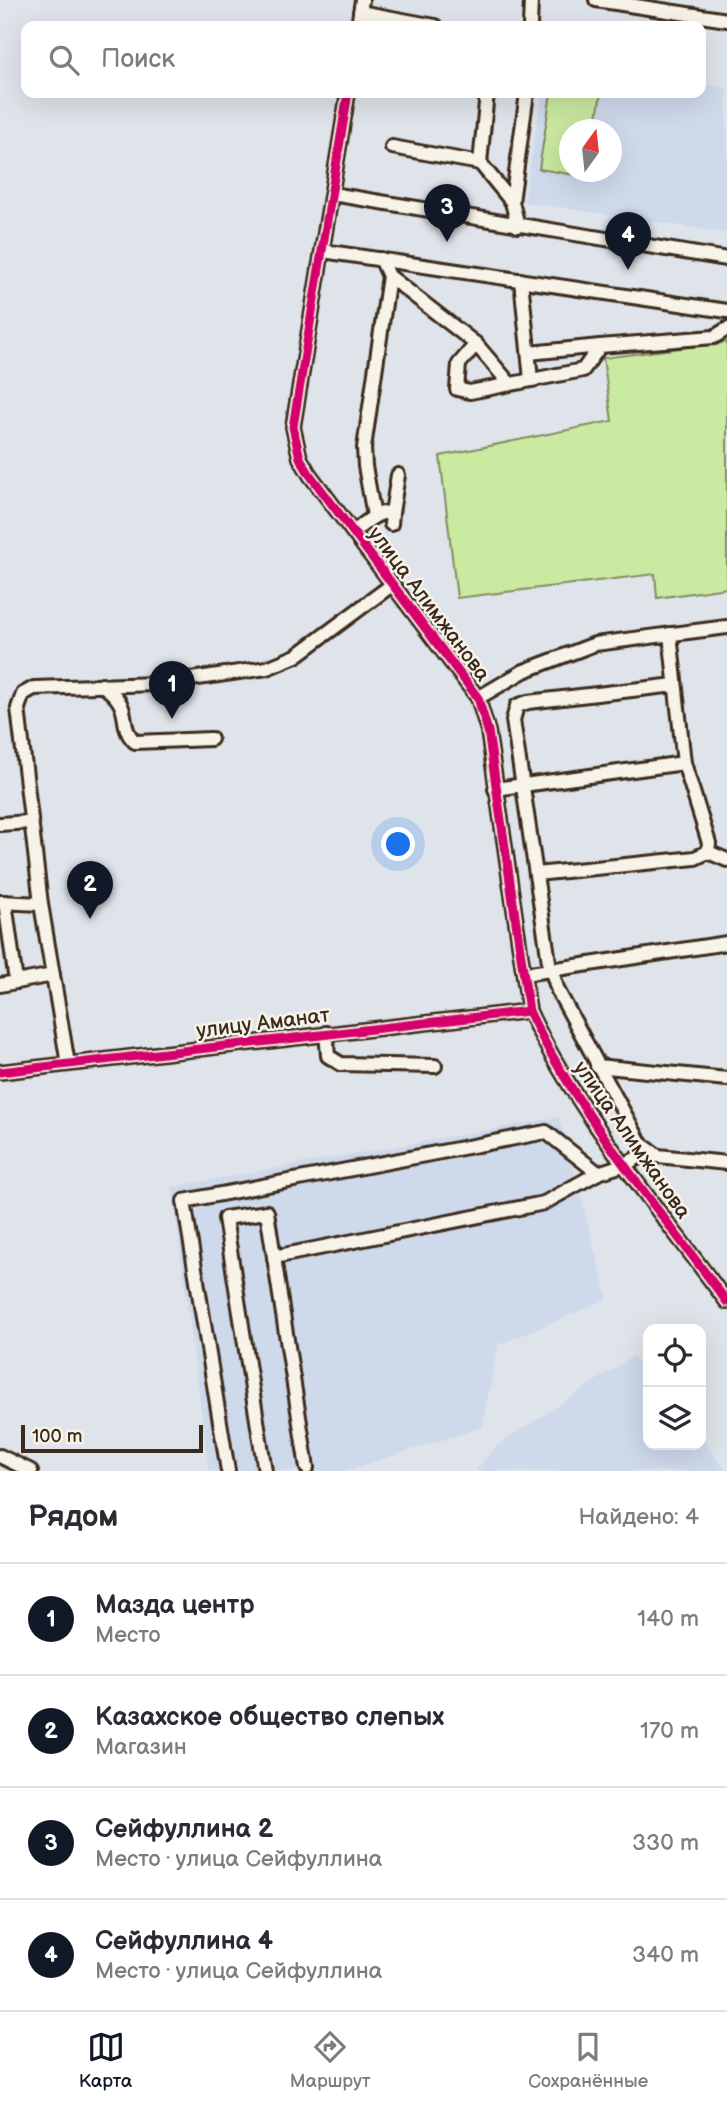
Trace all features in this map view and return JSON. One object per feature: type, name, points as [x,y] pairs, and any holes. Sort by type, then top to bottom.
[{"type":"street","points":[[530,21],[531,0]]},
{"type":"street","points":[[596,0],[674,6],[727,20]]},
{"type":"street","points":[[361,6],[416,21]]},
{"type":"street","name":"улица Алимжанова","points":[[347,98],[293,427],[300,458],[478,698],[488,731],[529,1011],[546,1046],[626,1164],[727,1302]]},
{"type":"street","points":[[480,163],[486,98]]},
{"type":"street","points":[[518,226],[512,202],[526,98]]},
{"type":"street","points":[[392,148],[480,163],[512,202]]},
{"type":"street","points":[[332,194],[727,259]]},
{"type":"street","points":[[323,251],[727,311]]},
{"type":"street","points":[[381,259],[389,276],[476,344],[510,384]]},
{"type":"street","points":[[374,516],[365,466],[365,448],[389,276]]},
{"type":"street","points":[[521,280],[531,380]]},
{"type":"street","points":[[528,353],[714,337],[727,330]]},
{"type":"street","points":[[476,344],[459,364],[457,389],[470,392],[583,370],[600,346]]},
{"type":"street","points":[[353,532],[374,516],[391,518],[398,475]]},
{"type":"street","points":[[68,1064],[41,904],[18,708],[26,691],[34,688],[157,684],[267,668],[283,662],[393,584]]},
{"type":"street","points":[[478,698],[556,656],[595,644],[727,627]]},
{"type":"street","points":[[670,635],[684,763],[709,843],[708,852]]},
{"type":"street","points":[[101,685],[121,701],[128,735],[135,741],[211,739]]},
{"type":"street","points":[[675,685],[522,703],[515,709],[513,720],[551,971],[621,1113],[648,1152],[658,1156],[727,1163]]},
{"type":"street","points":[[495,789],[684,763]]},
{"type":"street","points":[[0,824],[31,822]]},
{"type":"street","points":[[536,874],[695,858],[708,852],[727,860]]},
{"type":"street","points":[[16,982],[3,902],[41,904]]},
{"type":"street","points":[[524,974],[727,943]]},
{"type":"street","points":[[0,985],[53,975]]},
{"type":"street","name":"улицу Аманат","points":[[0,1072],[529,1011]]},
{"type":"street","points":[[326,1033],[328,1056],[341,1064],[435,1066]]},
{"type":"street","points":[[597,1066],[727,1079]]},
{"type":"street","points":[[228,1471],[184,1201],[546,1132],[598,1173]]},
{"type":"street","points":[[274,1257],[544,1203],[598,1173],[626,1164],[648,1152]]},
{"type":"street","points":[[265,1471],[225,1218],[267,1212],[307,1468]]},
{"type":"street","points":[[0,1456],[31,1471]]},
{"type":"shaded area","points":[[706,84],[727,88],[727,233],[524,202],[541,98],[706,98]]},
{"type":"shaded area","points":[[559,1117],[608,1299],[498,1345],[482,1427],[345,1471],[209,1471],[172,1187]]},
{"type":"shaded area","points":[[633,1356],[643,1367],[643,1450],[706,1450],[706,1445],[726,1471],[476,1471],[495,1447]]},
{"type":"green space","points":[[550,98],[600,98],[597,119],[559,119],[559,172],[539,169]]},
{"type":"green space","points":[[727,342],[727,588],[657,598],[655,574],[457,598],[440,456],[612,421],[603,358]]},
{"type":"cycle path","points":[[347,98],[293,427],[300,458],[478,698],[488,731],[529,1011],[548,1049],[595,1124],[727,1302]]},
{"type":"cycle path","points":[[0,1072],[529,1011]]},
{"type":"place","name":"Сейфуллина 2","points":[[447,242]]},
{"type":"place","name":"Сейфуллина 4","points":[[628,270]]},
{"type":"place","name":"Мазда центр","points":[[172,719]]},
{"type":"place","name":"Казахское общество слепых","points":[[90,919]]}]
